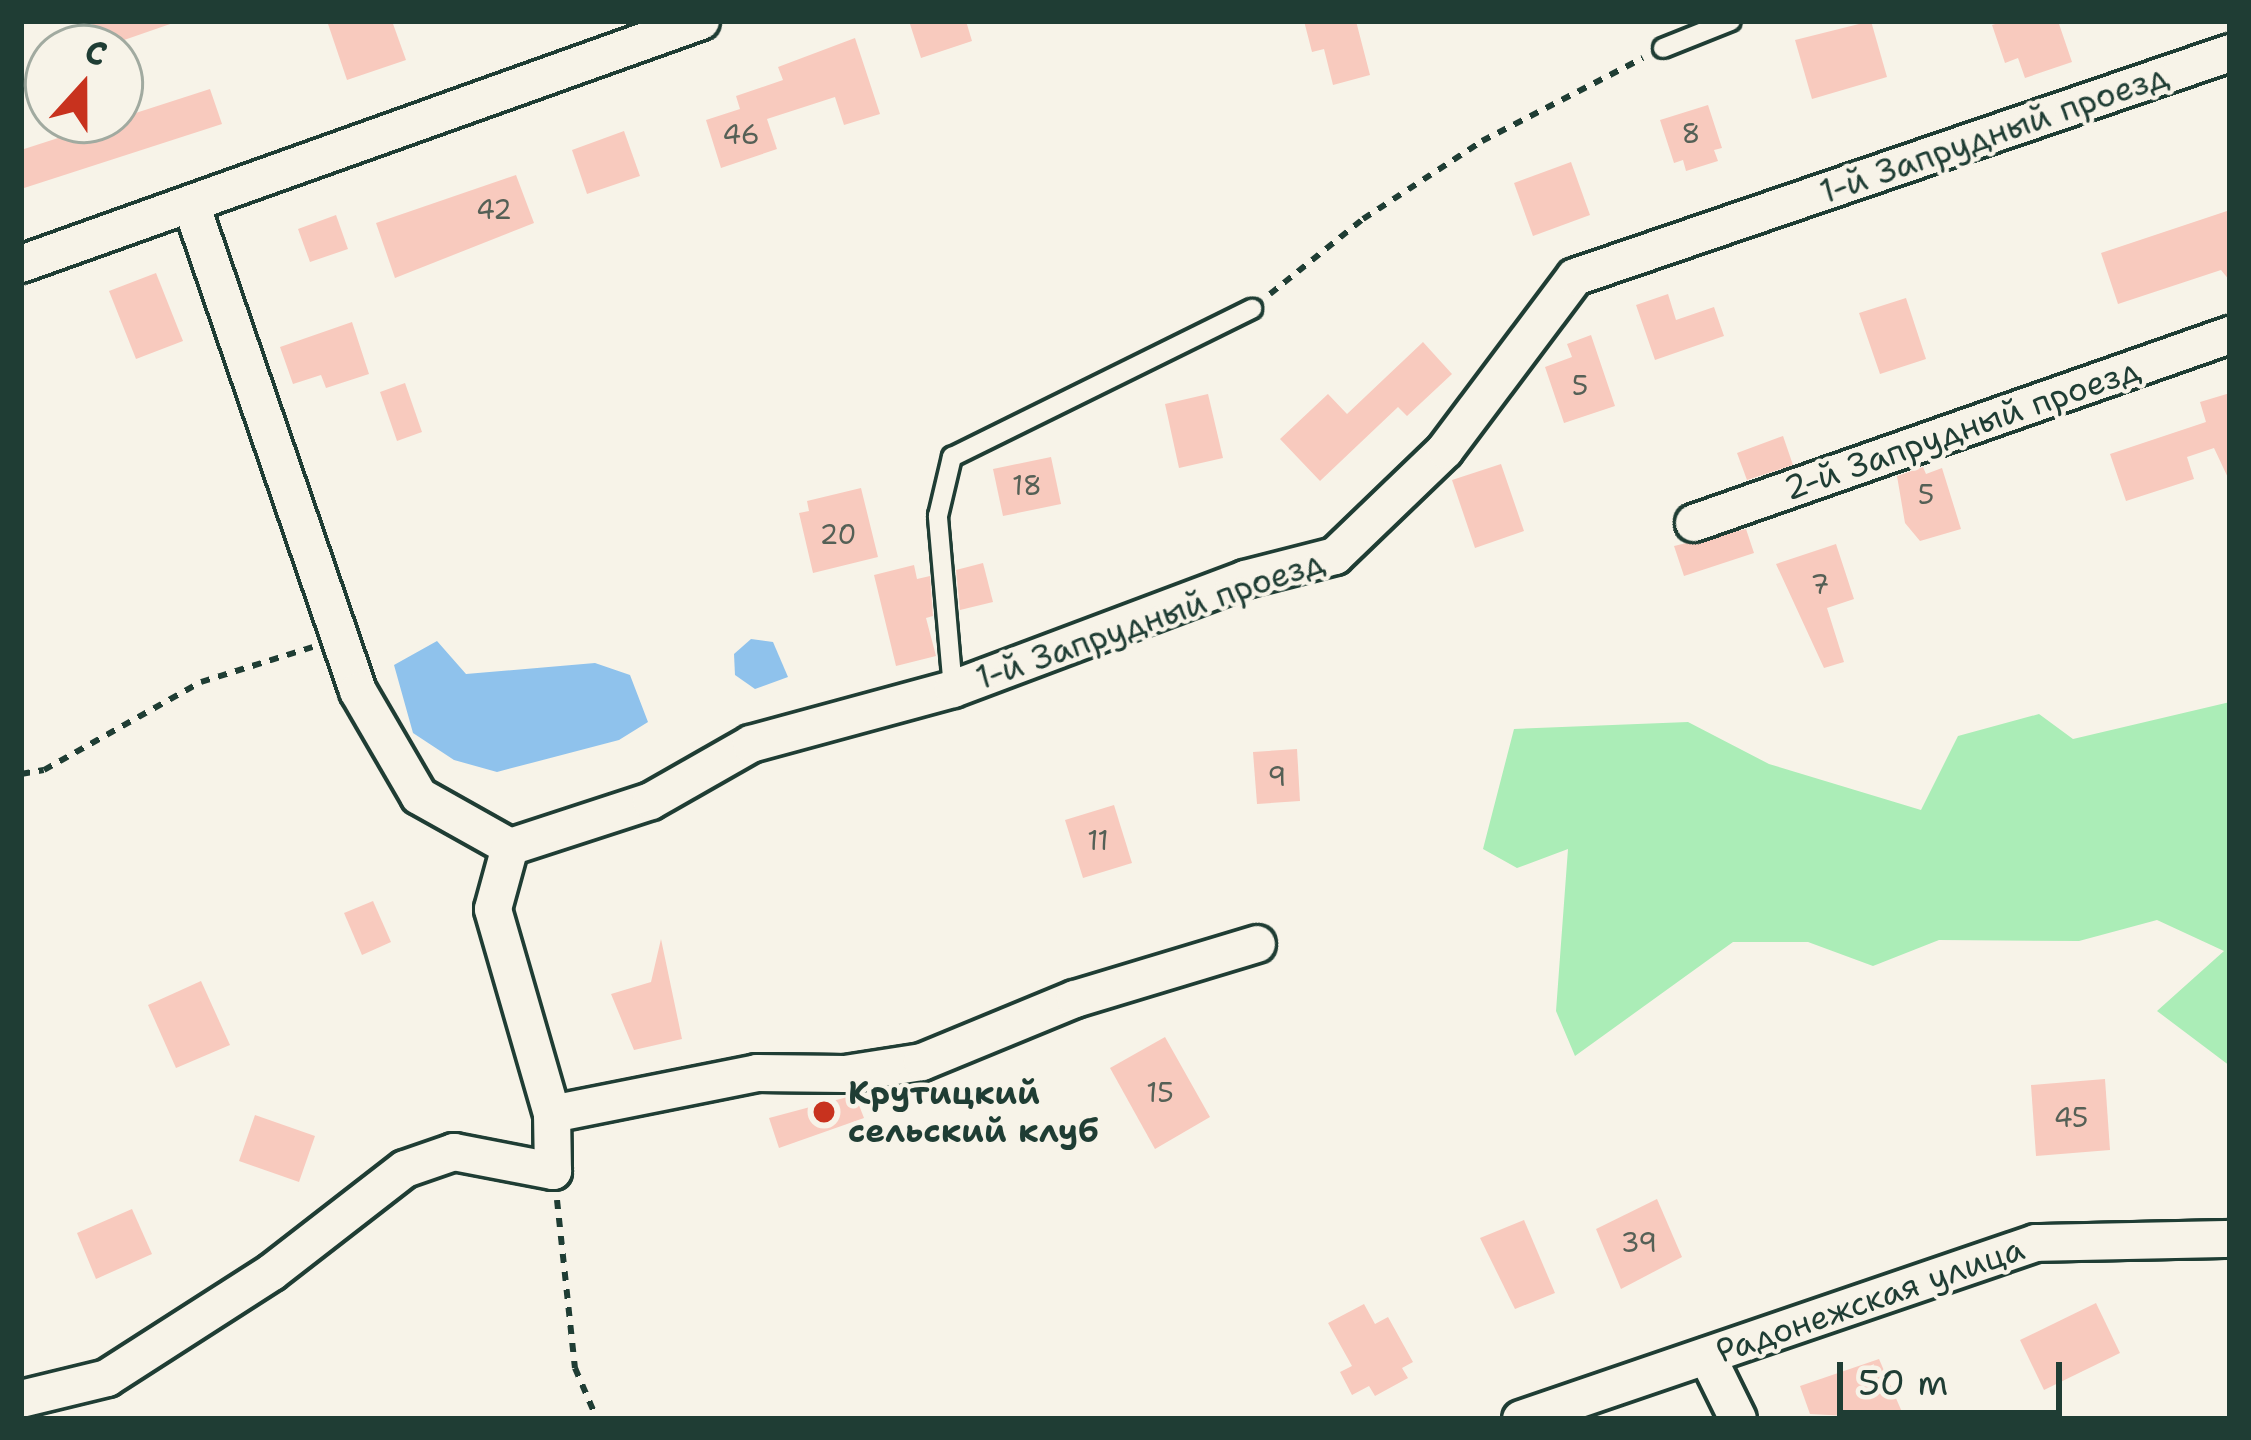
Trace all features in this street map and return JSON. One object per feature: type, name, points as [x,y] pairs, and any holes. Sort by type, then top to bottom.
[{"type":"street","points":[[21,264],[700,21]]},
{"type":"street","name":"1-й Запрудный проезд","points":[[510,847],[651,801],[751,744],[953,689],[1245,579],[1335,556],[1445,450],[1575,277],[2230,53]]},
{"type":"street","points":[[21,1399],[107,1378],[272,1272],[405,1169],[454,1152],[553,1171],[552,1114],[493,909],[510,847],[418,796],[358,691],[191,204]]},
{"type":"street","name":"2-й Запрудный проезд","points":[[1694,523],[2230,335]]},
{"type":"street","points":[[552,1114],[757,1073],[845,1074],[922,1062],[1076,998],[1257,944]]},
{"type":"street","name":"Радонежская улица","points":[[1520,1419],[2036,1243],[2230,1239]]},
{"type":"street","points":[[1707,1356],[1738,1419]]},
{"type":"lane","points":[[1663,48],[1731,21]]},
{"type":"lane","points":[[953,689],[938,516],[952,457],[1252,309]]},
{"type":"path","points":[[1252,309],[1363,219],[1482,141],[1663,48]]},
{"type":"path","points":[[21,774],[44,770],[201,682],[340,639]]},
{"type":"path","points":[[553,1171],[575,1368],[597,1419]]},
{"type":"green space","points":[[2230,702],[2230,1066],[2157,1011],[2224,951],[2157,920],[2079,941],[1939,940],[1873,966],[1808,942],[1733,942],[1575,1056],[1556,1011],[1568,849],[1517,868],[1483,849],[1514,729],[1688,722],[1769,764],[1921,810],[1958,736],[2039,714],[2073,739]]},
{"type":"water","points":[[751,639],[773,642],[788,677],[755,689],[735,675],[734,654]]},
{"type":"water","points":[[437,641],[466,674],[595,663],[630,675],[648,722],[619,740],[497,772],[454,760],[413,733],[394,665]]},
{"type":"building","points":[[176,21],[144,33],[144,24],[92,24]]},
{"type":"building","points":[[327,21],[392,21],[406,60],[347,80]]},
{"type":"building","points":[[909,21],[966,21],[972,41],[921,58]]},
{"type":"building","points":[[1304,21],[1356,21],[1370,75],[1333,85],[1324,49],[1312,52]]},
{"type":"building","points":[[1871,21],[1887,77],[1812,99],[1795,40]]},
{"type":"building","points":[[2058,21],[2072,62],[2025,78],[2018,58],[2005,63],[1992,25]]},
{"type":"building","points":[[855,38],[880,114],[844,125],[835,97],[767,119],[777,149],[721,168],[706,120],[740,109],[736,96],[783,80],[778,67]]},
{"type":"building","points":[[210,89],[222,124],[21,189],[21,150],[40,144],[144,144],[144,110]]},
{"type":"building","points":[[1708,105],[1722,148],[1714,150],[1718,161],[1686,171],[1683,160],[1674,163],[1660,120]]},
{"type":"building","points":[[624,131],[640,176],[587,194],[572,150]]},
{"type":"building","points":[[1571,162],[1590,215],[1533,236],[1514,183]]},
{"type":"building","points":[[516,175],[534,223],[395,278],[376,223]]},
{"type":"building","points":[[2230,210],[2230,281],[2221,270],[2118,304],[2101,253]]},
{"type":"building","points":[[336,215],[348,249],[310,262],[298,229]]},
{"type":"building","points":[[156,273],[183,341],[136,359],[109,291]]},
{"type":"building","points":[[1668,294],[1676,320],[1714,307],[1724,336],[1655,360],[1636,305]]},
{"type":"building","points":[[1906,298],[1926,359],[1880,374],[1859,313]]},
{"type":"building","points":[[352,322],[369,374],[326,388],[321,375],[293,384],[280,347]]},
{"type":"building","points":[[1591,335],[1615,406],[1564,423],[1545,367],[1572,357],[1567,344]]},
{"type":"building","points":[[1423,342],[1452,374],[1407,416],[1398,407],[1320,481],[1280,439],[1328,394],[1347,414]]},
{"type":"building","points":[[405,383],[422,432],[397,441],[380,392]]},
{"type":"building","points":[[2230,393],[2230,482],[2214,448],[2187,457],[2194,479],[2126,501],[2110,454],[2206,422],[2200,402]]},
{"type":"building","points":[[1208,394],[1223,458],[1179,468],[1165,404]]},
{"type":"building","points":[[1783,436],[1793,465],[1747,480],[1737,453]]},
{"type":"building","points":[[1051,457],[1061,504],[1003,516],[993,469]]},
{"type":"building","points":[[1501,464],[1524,531],[1475,548],[1452,480]]},
{"type":"building","points":[[1923,467],[1926,474],[1942,468],[1961,529],[1920,541],[1905,523],[1897,476]]},
{"type":"building","points":[[861,488],[878,557],[813,573],[799,513],[809,511],[807,501]]},
{"type":"building","points":[[1746,529],[1754,553],[1684,576],[1674,546]]},
{"type":"building","points":[[1836,544],[1854,599],[1827,608],[1844,662],[1824,668],[1776,564]]},
{"type":"building","points":[[983,563],[993,602],[960,610],[956,570]]},
{"type":"building","points":[[914,565],[917,579],[930,576],[933,616],[926,618],[936,656],[896,666],[874,575]]},
{"type":"building","points":[[1297,749],[1300,801],[1257,804],[1253,752]]},
{"type":"building","points":[[1114,805],[1132,863],[1083,878],[1065,820]]},
{"type":"building","points":[[373,901],[391,942],[362,955],[344,913]]},
{"type":"building","points":[[661,939],[682,1039],[634,1050],[611,994],[651,982]]},
{"type":"building","points":[[201,981],[230,1045],[176,1068],[148,1005]]},
{"type":"building","points":[[1165,1037],[1210,1117],[1155,1149],[1110,1068]]},
{"type":"building","points":[[2105,1079],[2110,1150],[2036,1156],[2031,1085]]},
{"type":"building","name":"Крутицкий сельский клуб","points":[[855,1095],[864,1118],[779,1148],[769,1118]]},
{"type":"building","points":[[255,1115],[315,1136],[299,1182],[239,1161]]},
{"type":"building","points":[[1657,1199],[1682,1257],[1621,1289],[1596,1229]]},
{"type":"building","points":[[132,1209],[152,1254],[96,1279],[77,1233]]},
{"type":"building","points":[[1524,1220],[1555,1293],[1515,1309],[1480,1238]]},
{"type":"building","points":[[2096,1303],[2120,1353],[2044,1390],[2020,1340]]},
{"type":"building","points":[[1364,1304],[1375,1324],[1388,1317],[1413,1362],[1402,1368],[1408,1378],[1375,1396],[1369,1386],[1352,1395],[1340,1372],[1352,1366],[1328,1323]]},
{"type":"building","points":[[1879,1359],[1905,1419],[1810,1414],[1800,1386]]},
{"type":"place","name":"Крутицкий сельский клуб","points":[[824,1112]]}]
